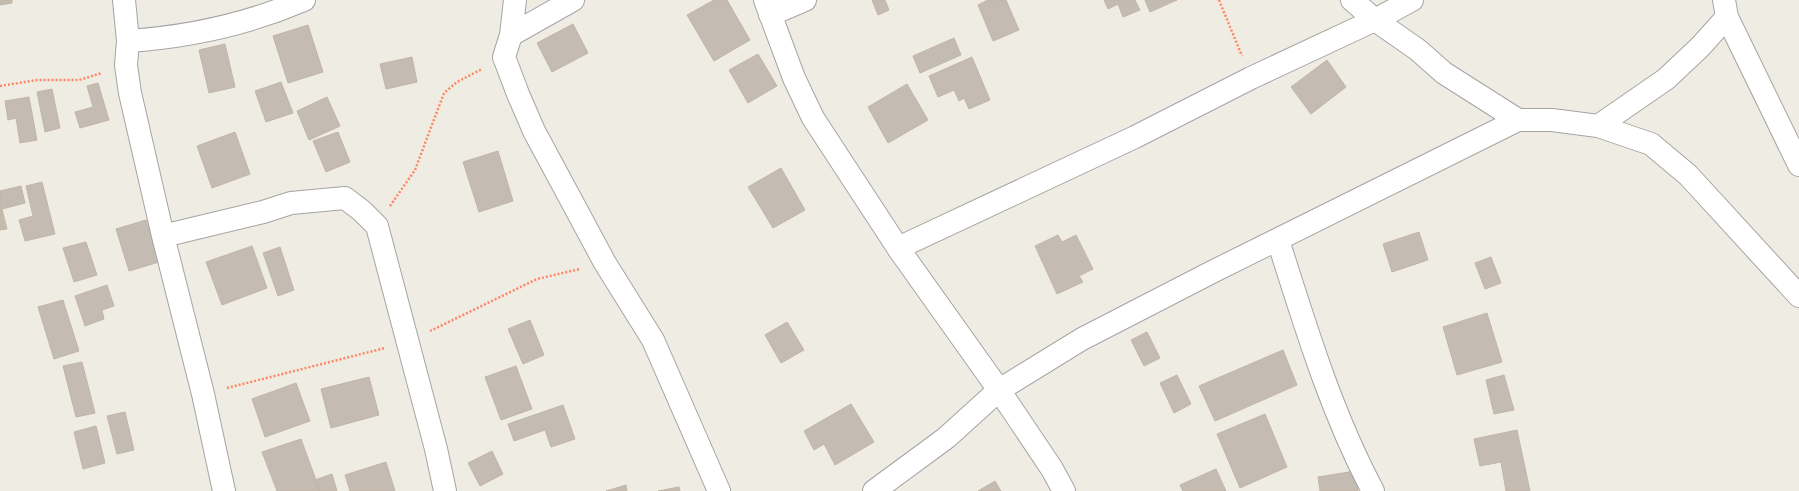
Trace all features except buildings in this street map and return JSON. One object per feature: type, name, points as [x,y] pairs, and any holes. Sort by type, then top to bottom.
[{"type":"street","points":[[124,0],[128,41],[126,65],[163,236],[203,394],[224,491]]},
{"type":"street","points":[[128,41],[169,38],[249,20],[304,0]]},
{"type":"street","points":[[515,0],[511,35],[504,58],[534,130],[605,263],[653,340],[719,491]]},
{"type":"street","points":[[511,35],[573,0]]},
{"type":"street","points":[[805,0],[767,8],[794,78],[813,118],[898,248],[999,390],[1052,469],[1064,491]]},
{"type":"street","points":[[1352,0],[1375,20],[1418,50],[1444,73],[1518,120]]},
{"type":"street","points":[[898,248],[1135,137],[1251,78],[1375,20],[1412,0]]},
{"type":"street","points":[[1598,126],[1666,79],[1700,47],[1725,9]]},
{"type":"street","points":[[1725,9],[1799,165]]},
{"type":"street","points":[[874,491],[946,438],[999,390],[1082,339],[1214,271],[1518,120],[1552,120],[1598,126],[1651,144],[1688,175],[1799,296]]},
{"type":"street","points":[[163,236],[263,212],[291,203],[345,198],[362,211],[377,226],[445,491]]},
{"type":"street","points":[[1278,240],[1309,338],[1331,397],[1373,491]]},
{"type":"path","points":[[1219,0],[1251,78]]},
{"type":"path","points":[[377,226],[415,170],[444,93],[456,82],[504,58]]},
{"type":"path","points":[[0,86],[37,80],[79,80],[126,65]]},
{"type":"path","points":[[203,394],[408,342],[537,279],[605,263]]}]
